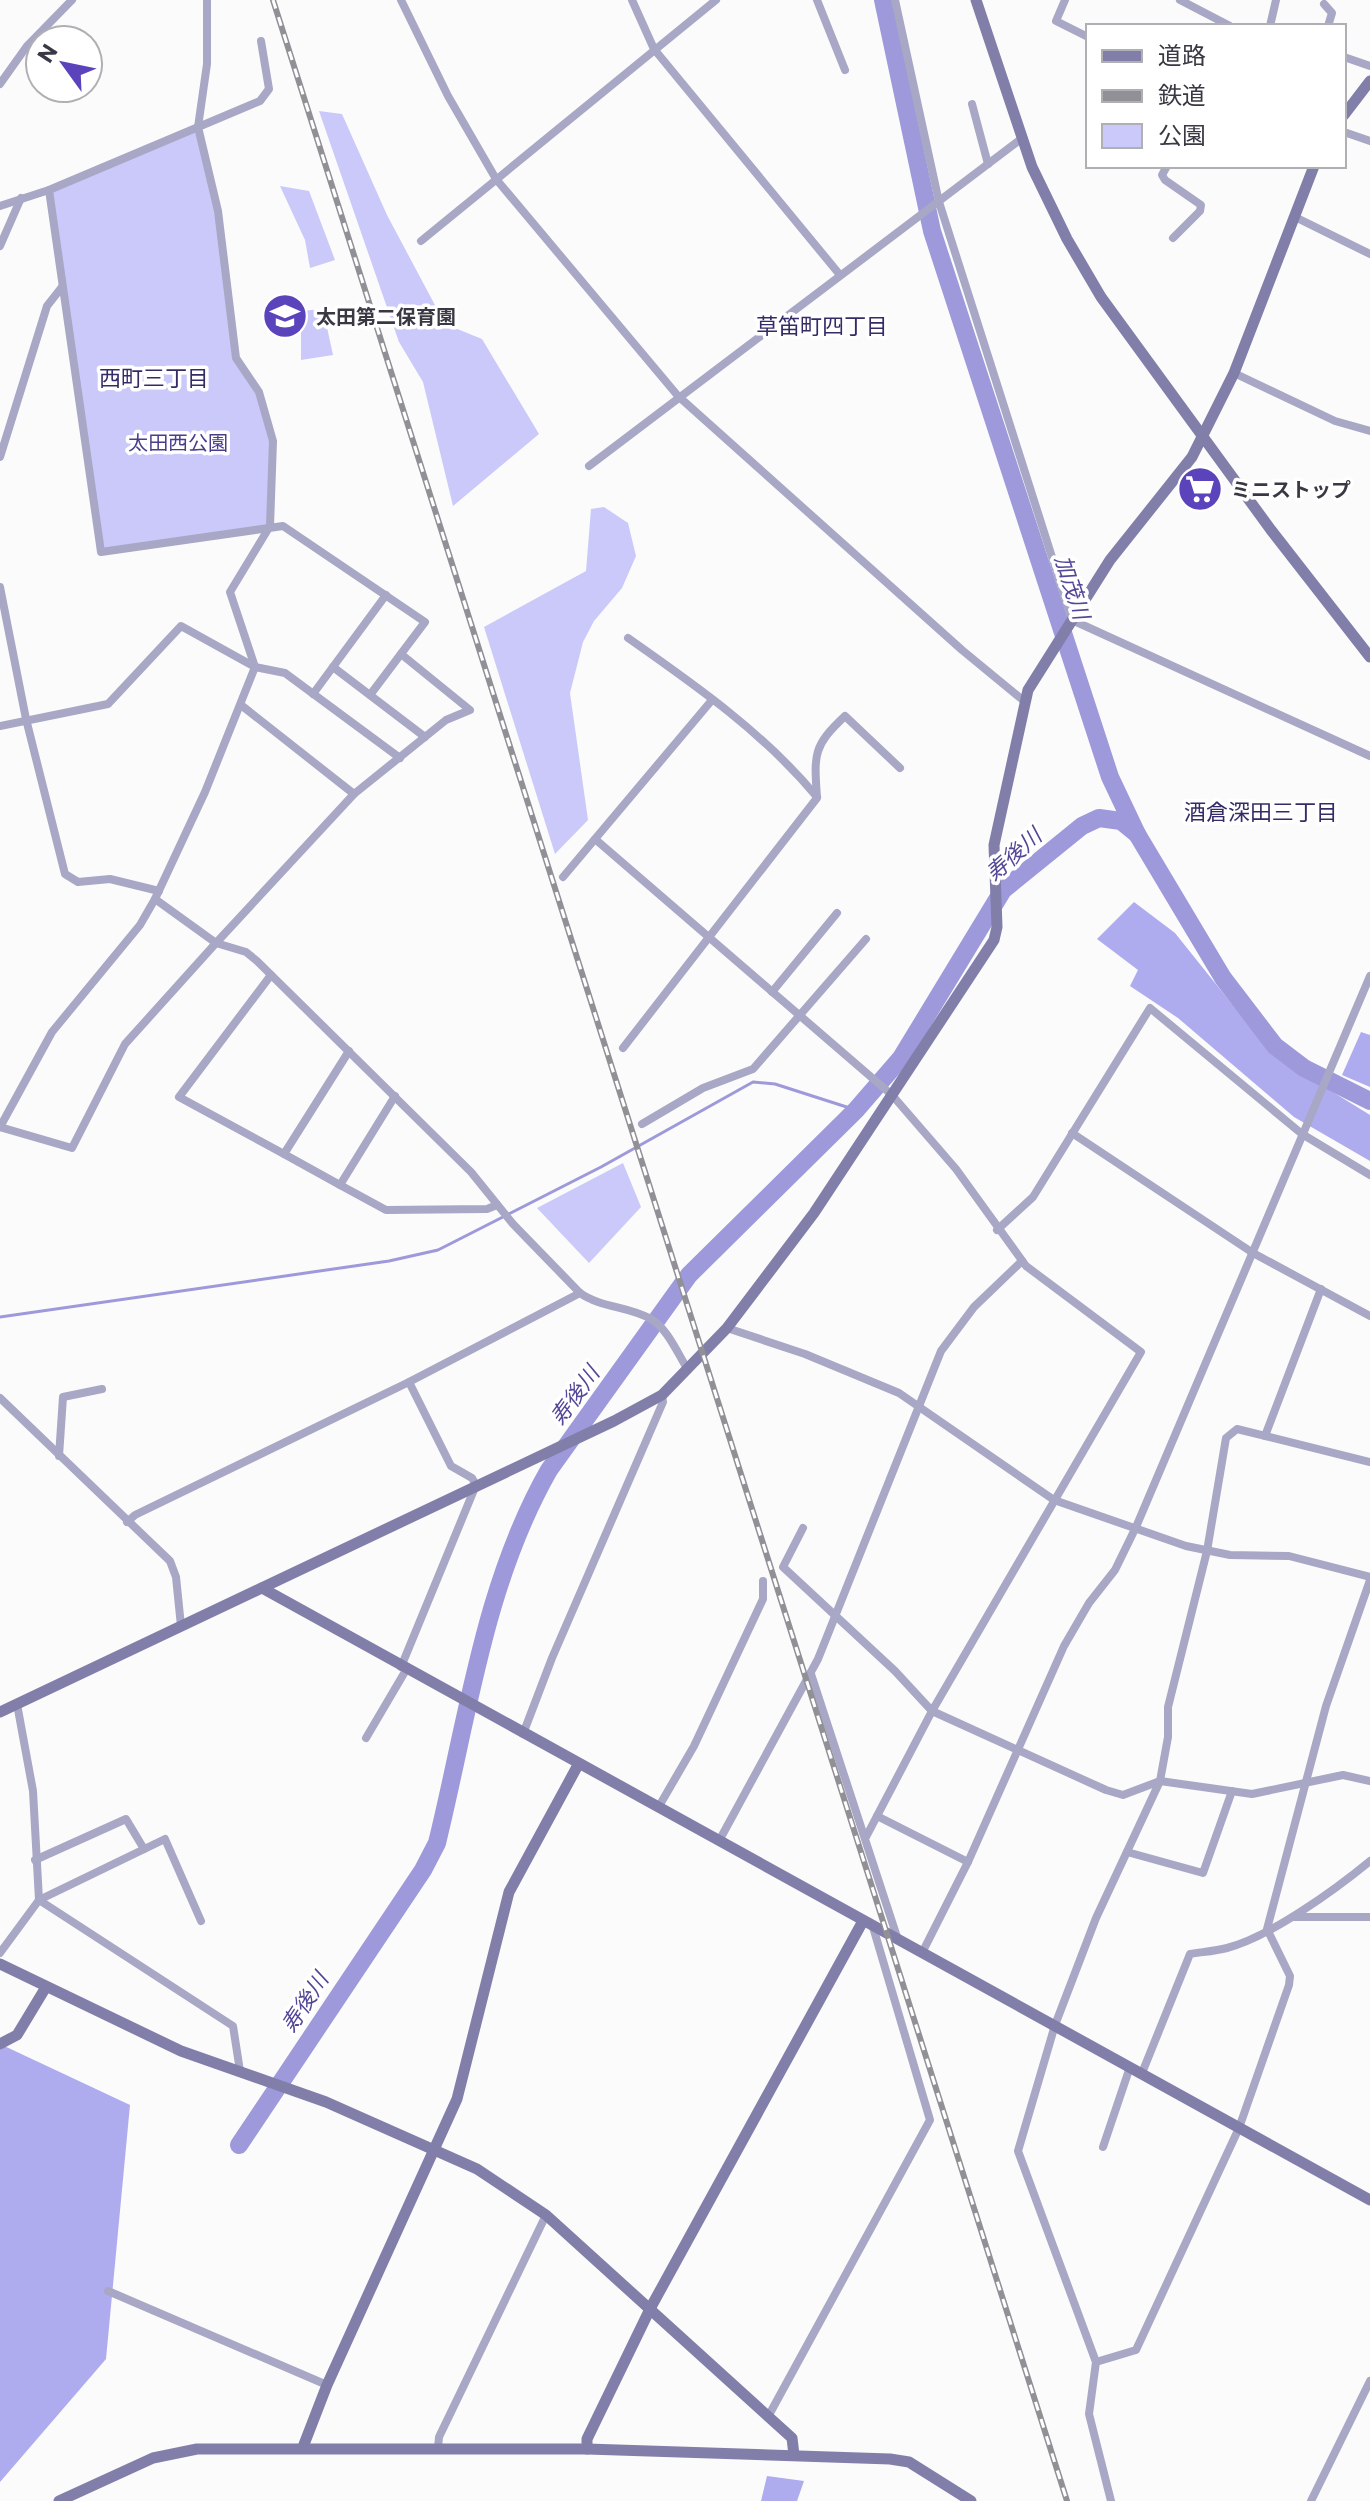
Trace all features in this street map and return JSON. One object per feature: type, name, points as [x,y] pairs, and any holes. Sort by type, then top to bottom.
[{"type":"street","points":[[0,84],[27,46],[72,0]]},
{"type":"street","points":[[207,0],[207,64],[198,127],[218,211],[236,358],[259,392],[273,441],[270,526],[230,592],[255,667],[205,792],[157,895],[140,925],[52,1032],[0,1127],[72,1148],[125,1044],[216,943],[354,794],[446,720],[470,710],[401,654]]},
{"type":"street","points":[[401,0],[448,96],[496,179],[678,396],[950,640],[1024,701]]},
{"type":"street","points":[[632,0],[654,49],[840,275]]},
{"type":"street","points":[[421,241],[716,0]]},
{"type":"street","points":[[817,0],[845,70]]},
{"type":"street","points":[[895,0],[936,204],[1069,624],[1370,756]]},
{"type":"street","points":[[976,0],[1021,139],[1067,239],[1101,297],[1202,437],[1370,657]]},
{"type":"street","points":[[1065,0],[1056,21],[1086,36]]},
{"type":"street","points":[[1180,0],[1226,24]]},
{"type":"street","points":[[1274,1],[1274,24]]},
{"type":"street","points":[[1324,4],[1332,13],[1329,24]]},
{"type":"street","points":[[0,206],[49,190],[260,101],[269,89],[261,41]]},
{"type":"street","points":[[1346,58],[1370,66]]},
{"type":"street","points":[[1346,112],[1370,81]]},
{"type":"street","points":[[972,104],[988,164]]},
{"type":"street","points":[[1346,133],[1370,141]]},
{"type":"street","points":[[589,466],[1021,139]]},
{"type":"street","points":[[1166,168],[1162,175],[1165,180],[1201,205],[1200,211],[1173,238]]},
{"type":"street","points":[[0,1712],[549,1453],[662,1395],[727,1328],[814,1213],[890,1092],[994,940],[997,915],[994,845],[1024,701],[1110,560],[1192,457],[1234,373],[1313,168]]},
{"type":"street","points":[[49,190],[101,552],[283,526],[425,622],[370,695]]},
{"type":"street","points":[[0,246],[21,198]]},
{"type":"street","points":[[1295,217],[1370,254]]},
{"type":"street","points":[[0,457],[47,306],[62,287]]},
{"type":"street","points":[[1234,373],[1335,421],[1370,431]]},
{"type":"street","points":[[0,587],[26,719],[65,874],[78,882],[110,879],[157,895],[216,943],[246,952],[471,1172],[509,1220],[580,1293],[589,1300],[650,1318],[660,1326],[688,1370]]},
{"type":"street","points":[[313,694],[386,595]]},
{"type":"street","points":[[0,726],[108,704],[181,626],[255,667],[285,673],[400,758]]},
{"type":"street","points":[[628,638],[755,734],[817,798]]},
{"type":"street","points":[[333,667],[425,737]]},
{"type":"street","points":[[563,877],[712,700]]},
{"type":"street","points":[[241,705],[354,794]]},
{"type":"street","points":[[623,1048],[817,798],[815,769],[820,740],[845,716],[900,768]]},
{"type":"street","points":[[595,839],[890,1092],[956,1169],[1022,1261],[1141,1352],[932,1711],[866,1837]]},
{"type":"street","points":[[772,992],[837,913]]},
{"type":"street","points":[[642,1124],[703,1088],[753,1069],[866,939]]},
{"type":"street","points":[[271,975],[179,1097],[386,1210],[499,1207]]},
{"type":"street","points":[[922,1953],[968,1862],[1064,1646],[1089,1603],[1115,1570],[1136,1527],[1370,976]]},
{"type":"street","points":[[997,1230],[1033,1197],[1150,1008],[1302,1134],[1370,1175]]},
{"type":"street","points":[[284,1154],[349,1051]]},
{"type":"street","points":[[340,1185],[395,1096]]},
{"type":"street","points":[[1072,1133],[1253,1253],[1370,1316]]},
{"type":"street","points":[[719,1841],[811,1674],[941,1351],[974,1307],[1022,1261]]},
{"type":"street","points":[[1265,1436],[1321,1289]]},
{"type":"street","points":[[127,1522],[135,1515],[409,1382],[580,1293]]},
{"type":"street","points":[[727,1328],[833,1365],[919,1403],[1054,1500],[1207,1551],[1289,1556],[1370,1578],[1326,1706],[1267,1929],[1290,1976],[1289,1985],[1239,2128],[1136,2350],[1096,2362]]},
{"type":"street","points":[[409,1382],[451,1466],[472,1478],[476,1485]]},
{"type":"street","points":[[59,1456],[63,1397],[102,1389]]},
{"type":"street","points":[[523,1734],[552,1658],[658,1415],[662,1395]]},
{"type":"street","points":[[0,1398],[170,1561],[176,1577],[181,1626]]},
{"type":"street","points":[[1111,2501],[1089,2414],[1096,2362],[1019,2162],[1018,2151],[1055,2025],[1096,1918],[1160,1781],[1168,1737],[1168,1707],[1207,1551],[1226,1438],[1237,1429],[1370,1462]]},
{"type":"street","points":[[366,1738],[404,1669],[476,1485]]},
{"type":"street","points":[[803,1528],[783,1567],[837,1615],[932,1711],[1019,1750],[1123,1795],[1160,1781],[1252,1794],[1343,1775],[1370,1781]]},
{"type":"street","points":[[658,1808],[717,1699],[763,1599],[763,1581]]},
{"type":"street","points":[[262,1588],[1370,2200]]},
{"type":"street","points":[[811,1674],[899,1941]]},
{"type":"street","points":[[17,1704],[33,1791],[39,1900]]},
{"type":"street","points":[[303,2447],[327,2385],[457,2099],[503,1907],[535,1839],[578,1765]]},
{"type":"street","points":[[1127,1852],[1203,1873],[1232,1791]]},
{"type":"street","points":[[877,1816],[968,1862]]},
{"type":"street","points":[[35,1860],[126,1819],[144,1849]]},
{"type":"street","points":[[0,1953],[39,1900],[165,1839],[201,1921]]},
{"type":"street","points":[[1142,2073],[1190,1954],[1229,1948],[1267,1929],[1329,1896],[1370,1861]]},
{"type":"street","points":[[39,1900],[233,2026],[240,2071]]},
{"type":"street","points":[[1288,1918],[1370,1917]]},
{"type":"street","points":[[587,2449],[587,2439],[651,2307],[868,1924]]},
{"type":"street","points":[[769,2415],[930,2120],[868,1924]]},
{"type":"street","points":[[0,1964],[181,2051],[284,2086],[477,2169],[546,2215],[651,2307],[792,2438],[794,2455]]},
{"type":"street","points":[[0,2044],[17,2035],[46,1987]]},
{"type":"street","points":[[1103,2147],[1130,2067]]},
{"type":"street","points":[[438,2448],[439,2437],[546,2215]]},
{"type":"street","points":[[108,2291],[327,2385]]},
{"type":"street","points":[[1311,2501],[1370,2381]]},
{"type":"street","points":[[59,2501],[153,2458],[183,2452],[303,2447],[587,2449],[909,2462],[971,2501]]},
{"type":"green space","points":[[319,111],[342,114],[387,215],[445,324],[482,339],[539,434],[453,506],[423,382],[399,342]]},
{"type":"green space","name":"太田西公園","points":[[198,127],[218,211],[236,357],[259,392],[273,441],[270,526],[101,552],[49,190]]},
{"type":"green space","points":[[280,186],[309,191],[335,260],[310,268],[305,240]]},
{"type":"green space","points":[[323,309],[333,355],[301,360],[301,311]]},
{"type":"green space","points":[[604,507],[628,523],[636,556],[622,588],[594,621],[583,642],[570,693],[588,820],[555,854],[484,627],[586,571],[591,509]]},
{"type":"green space","points":[[623,1163],[641,1207],[589,1263],[537,1208]]},
{"type":"shaded area","points":[[1134,902],[1175,933],[1251,1028],[1289,1065],[1370,1115],[1370,1161],[1294,1117],[1178,1018],[1130,986],[1138,970],[1097,939]]},
{"type":"shaded area","points":[[1361,1032],[1370,1035],[1370,1087],[1342,1075]]},
{"type":"shaded area","points":[[0,2044],[130,2105],[106,2359],[0,2482]]},
{"type":"shaded area","points":[[767,2476],[804,2481],[797,2501],[761,2501]]},
{"type":"waterway","name":"加茂川","points":[[883,0],[932,231],[1110,777],[1137,834],[1223,978],[1275,1046],[1304,1068],[1370,1101]]},
{"type":"waterway","name":"寿後川","points":[[239,2145],[423,1870],[437,1843],[493,1605],[508,1559],[549,1470],[689,1275],[856,1110],[901,1058],[1003,890],[1082,826],[1099,818],[1121,821],[1137,834]]},
{"type":"waterway","points":[[0,1317],[389,1261],[438,1250],[601,1167],[753,1082],[775,1084],[856,1110]]},
{"type":"railway","points":[[273,0],[1067,2501]]},
{"type":"place","name":"太田第二保育園","points":[[285,316]]},
{"type":"place","name":"ミニストップ","points":[[1200,489]]},
{"type":"district","name":"草笛町四丁目","points":[[822,325]]},
{"type":"district","name":"西町三丁目","points":[[154,377]]},
{"type":"district","name":"酒倉深田三丁目","points":[[1261,811]]}]
